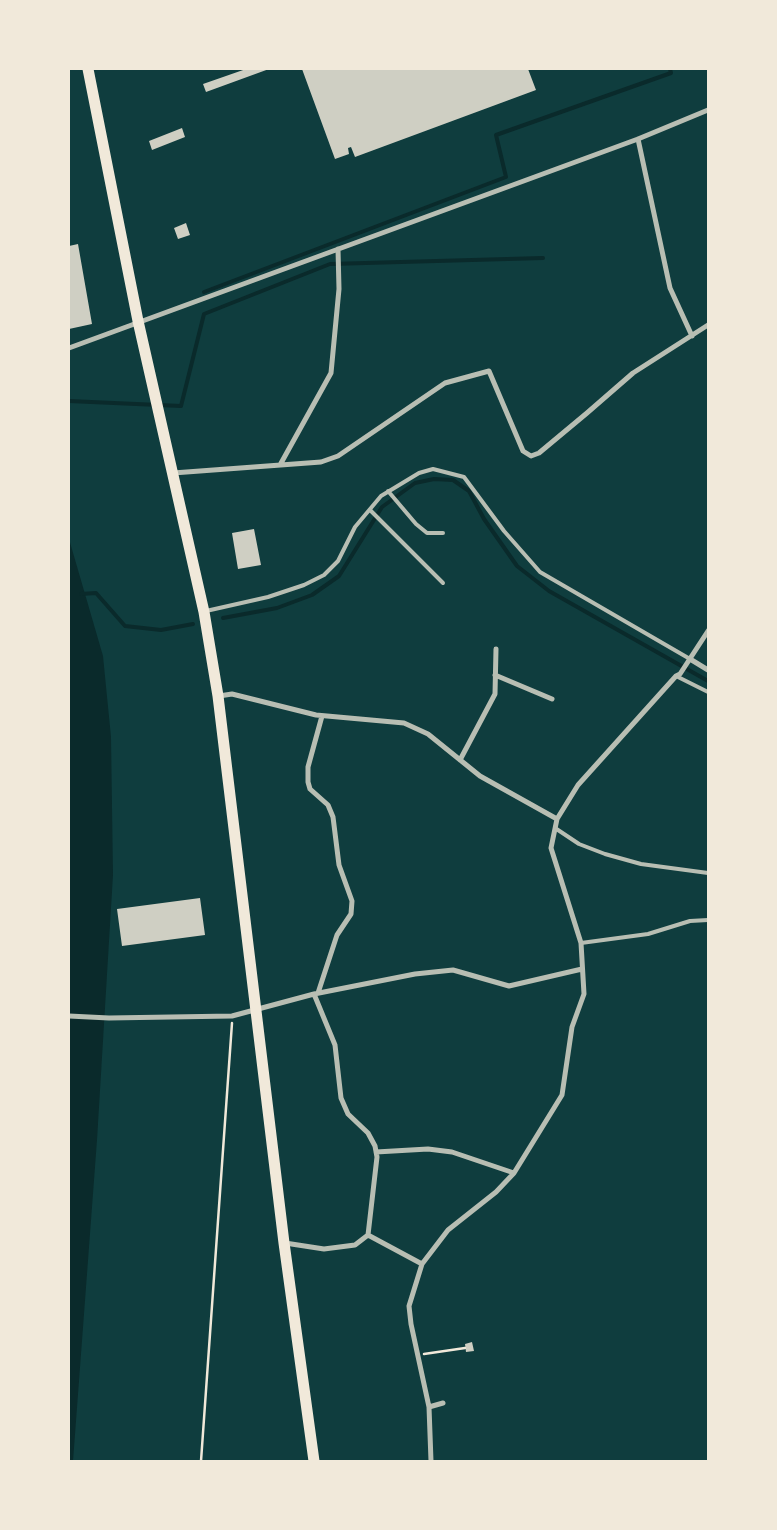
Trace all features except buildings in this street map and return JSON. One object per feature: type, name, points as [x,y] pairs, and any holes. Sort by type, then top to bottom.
[{"type":"highway","points":[[88,69],[138,321],[204,612],[218,696],[284,1243],[314,1461]]},
{"type":"street","points":[[69,348],[138,321],[638,139],[708,110]]},
{"type":"street","points":[[638,139],[670,288],[692,336]]},
{"type":"street","points":[[280,465],[331,374],[339,288],[338,249]]},
{"type":"street","points":[[173,473],[321,462],[338,456],[445,383],[489,371],[523,451],[531,456],[539,453],[560,436],[633,373],[708,325]]},
{"type":"street","points":[[431,1461],[429,1407],[409,1306],[422,1264],[448,1230],[496,1192],[514,1173],[562,1095],[572,1026],[584,994],[581,944],[551,848],[557,819],[578,785],[678,675],[708,632]]},
{"type":"street","points":[[460,760],[494,694],[496,649]]},
{"type":"street","points":[[689,660],[708,670]]},
{"type":"street","points":[[495,675],[552,699]]},
{"type":"street","points":[[218,696],[232,694],[322,716],[404,723],[428,734],[480,776],[557,819]]},
{"type":"street","points":[[284,1243],[324,1250],[355,1245],[368,1235],[376,1152],[368,1133],[348,1114],[341,1098],[335,1045],[316,994],[337,935],[351,914],[352,901],[338,865],[333,818],[328,805],[310,789],[308,782],[308,767],[322,716]]},
{"type":"street","points":[[69,1016],[109,1018],[232,1016],[316,994],[415,974],[453,970],[509,986],[582,969]]},
{"type":"street","points":[[376,1152],[436,1150],[452,1152],[514,1173]]},
{"type":"street","points":[[368,1235],[422,1264]]},
{"type":"street","points":[[429,1407],[443,1403]]},
{"type":"lane","points":[[204,612],[268,597],[304,585],[324,574],[338,561],[350,535],[388,491],[419,473],[433,469],[464,477],[504,531],[540,572],[689,660]]},
{"type":"lane","points":[[388,491],[416,524],[427,533],[443,533]]},
{"type":"lane","points":[[370,510],[443,583]]},
{"type":"lane","points":[[678,675],[708,692]]},
{"type":"lane","points":[[555,828],[579,844],[605,854],[641,864],[708,873]]},
{"type":"lane","points":[[581,944],[648,934],[690,921],[708,920]]},
{"type":"path","points":[[201,1461],[232,1016]]},
{"type":"path","points":[[418,1355],[465,1348]]},
{"type":"water","points":[[69,539],[103,656],[111,737],[113,875],[97,1140],[73,1461],[69,1461]]},
{"type":"waterway","points":[[204,292],[506,177],[496,135],[671,73],[670,69]]},
{"type":"waterway","points":[[69,401],[181,406],[204,314],[330,264],[543,258]]},
{"type":"waterway","points":[[223,618],[277,608],[312,595],[339,576],[382,507],[415,483],[434,479],[453,480],[469,491],[484,519],[517,566],[549,591],[708,681]]},
{"type":"waterway","points":[[81,594],[96,593],[125,626],[161,630],[193,624]]}]
